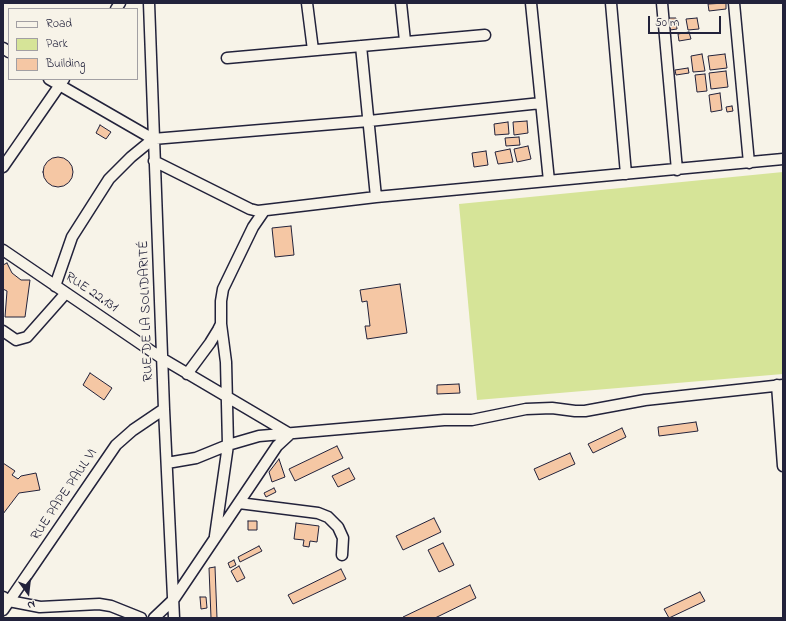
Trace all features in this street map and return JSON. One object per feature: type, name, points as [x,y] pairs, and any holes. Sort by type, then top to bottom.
[{"type":"street","name":"RUE DE LA SOLIDARITÉ","points":[[149,3],[153,139],[174,618]]},
{"type":"street","points":[[307,3],[313,50]]},
{"type":"street","points":[[401,3],[405,41]]},
{"type":"street","points":[[531,3],[549,181]]},
{"type":"street","points":[[611,3],[626,174]]},
{"type":"street","points":[[662,3],[677,170]]},
{"type":"street","points":[[734,3],[749,163]]},
{"type":"street","points":[[227,58],[484,35]]},
{"type":"street","points":[[361,46],[376,197]]},
{"type":"street","points":[[3,167],[61,82],[153,139]]},
{"type":"street","points":[[55,286],[72,237],[109,179],[131,157],[153,139],[369,121],[541,103]]},
{"type":"street","points":[[154,161],[250,209],[264,211],[376,197],[783,159]]},
{"type":"street","points":[[214,539],[228,445],[226,362],[221,324],[221,302],[223,289],[253,227],[264,211]]},
{"type":"street","name":"RUE 22.131","points":[[3,250],[163,359],[290,434]]},
{"type":"street","points":[[3,331],[16,340],[27,337],[66,293]]},
{"type":"street","points":[[187,374],[210,343],[221,324]]},
{"type":"street","points":[[167,463],[196,458],[228,445],[259,436],[444,420],[472,420],[526,409],[552,408],[585,411],[645,400],[780,385],[783,466]]},
{"type":"street","name":"RUE PAPE PAUL VI","points":[[3,610],[6,599],[116,445],[133,430],[164,409]]},
{"type":"street","points":[[154,618],[174,599],[277,446],[290,434]]},
{"type":"street","points":[[239,503],[318,513],[328,518],[338,526],[343,538],[342,555]]},
{"type":"street","points":[[6,599],[40,607],[99,604],[111,606],[141,618]]},
{"type":"green space","points":[[783,172],[783,374],[477,400],[459,204]]},
{"type":"building","points":[[726,3],[726,9],[709,11],[708,4]]},
{"type":"building","points":[[669,18],[676,18],[677,29],[670,30]]},
{"type":"building","points":[[697,18],[699,29],[688,30],[686,19]]},
{"type":"building","points":[[689,32],[691,39],[679,41],[678,34]]},
{"type":"building","points":[[702,54],[705,71],[693,72],[691,56]]},
{"type":"building","points":[[725,54],[727,68],[710,70],[708,56]]},
{"type":"building","points":[[688,68],[689,73],[676,75],[675,70]]},
{"type":"building","points":[[726,71],[728,87],[711,89],[709,73]]},
{"type":"building","points":[[705,74],[707,91],[697,92],[695,75]]},
{"type":"building","points":[[720,93],[722,110],[711,112],[709,95]]},
{"type":"building","points":[[732,106],[733,111],[727,112],[726,107]]},
{"type":"building","points":[[527,121],[528,133],[514,135],[513,122]]},
{"type":"building","points":[[508,122],[509,134],[495,135],[494,124]]},
{"type":"building","points":[[100,125],[111,132],[106,139],[96,133]]},
{"type":"building","points":[[519,137],[520,145],[506,146],[505,138]]},
{"type":"building","points":[[528,146],[531,159],[517,162],[514,149]]},
{"type":"building","points":[[510,149],[513,162],[498,164],[495,152]]},
{"type":"building","points":[[486,151],[488,165],[474,167],[472,153]]},
{"type":"building","points":[[58,157],[69,161],[73,172],[69,183],[58,187],[47,183],[43,172],[47,161]]},
{"type":"building","points":[[291,226],[294,255],[275,257],[272,228]]},
{"type":"building","points":[[7,263],[12,273],[21,280],[30,280],[25,317],[5,317],[7,291],[3,289],[3,265]]},
{"type":"building","points":[[400,284],[407,333],[367,339],[365,326],[370,326],[367,301],[362,302],[360,290]]},
{"type":"building","points":[[90,373],[112,388],[104,400],[83,385]]},
{"type":"building","points":[[459,384],[460,393],[437,394],[437,385]]},
{"type":"building","points":[[696,422],[698,431],[659,436],[658,427]]},
{"type":"building","points":[[622,428],[626,437],[593,453],[588,444]]},
{"type":"building","points":[[337,446],[343,458],[295,481],[289,469]]},
{"type":"building","points":[[570,453],[575,464],[539,480],[534,469]]},
{"type":"building","points":[[279,459],[285,477],[272,482],[269,472]]},
{"type":"building","points":[[3,463],[15,471],[12,475],[18,479],[21,476],[36,473],[40,490],[19,493],[3,514]]},
{"type":"building","points":[[349,468],[355,479],[338,487],[332,476]]},
{"type":"building","points":[[274,488],[276,492],[266,497],[264,493]]},
{"type":"building","points":[[434,518],[441,532],[403,550],[396,536]]},
{"type":"building","points":[[248,521],[257,521],[257,530],[248,530]]},
{"type":"building","points":[[296,523],[319,526],[317,542],[310,541],[309,547],[303,546],[304,540],[294,539]]},
{"type":"building","points":[[443,543],[454,565],[439,572],[428,550]]},
{"type":"building","points":[[259,546],[262,551],[240,562],[238,557]]},
{"type":"building","points":[[234,560],[236,565],[230,568],[228,563]]},
{"type":"building","points":[[239,566],[245,578],[237,582],[231,571]]},
{"type":"building","points":[[215,567],[217,618],[211,618],[209,568]]},
{"type":"building","points":[[341,569],[346,579],[293,604],[288,595]]},
{"type":"building","points":[[470,585],[476,598],[435,618],[403,617]]},
{"type":"building","points":[[700,592],[705,601],[669,618],[664,609]]},
{"type":"building","points":[[200,597],[206,597],[207,608],[201,609]]}]
